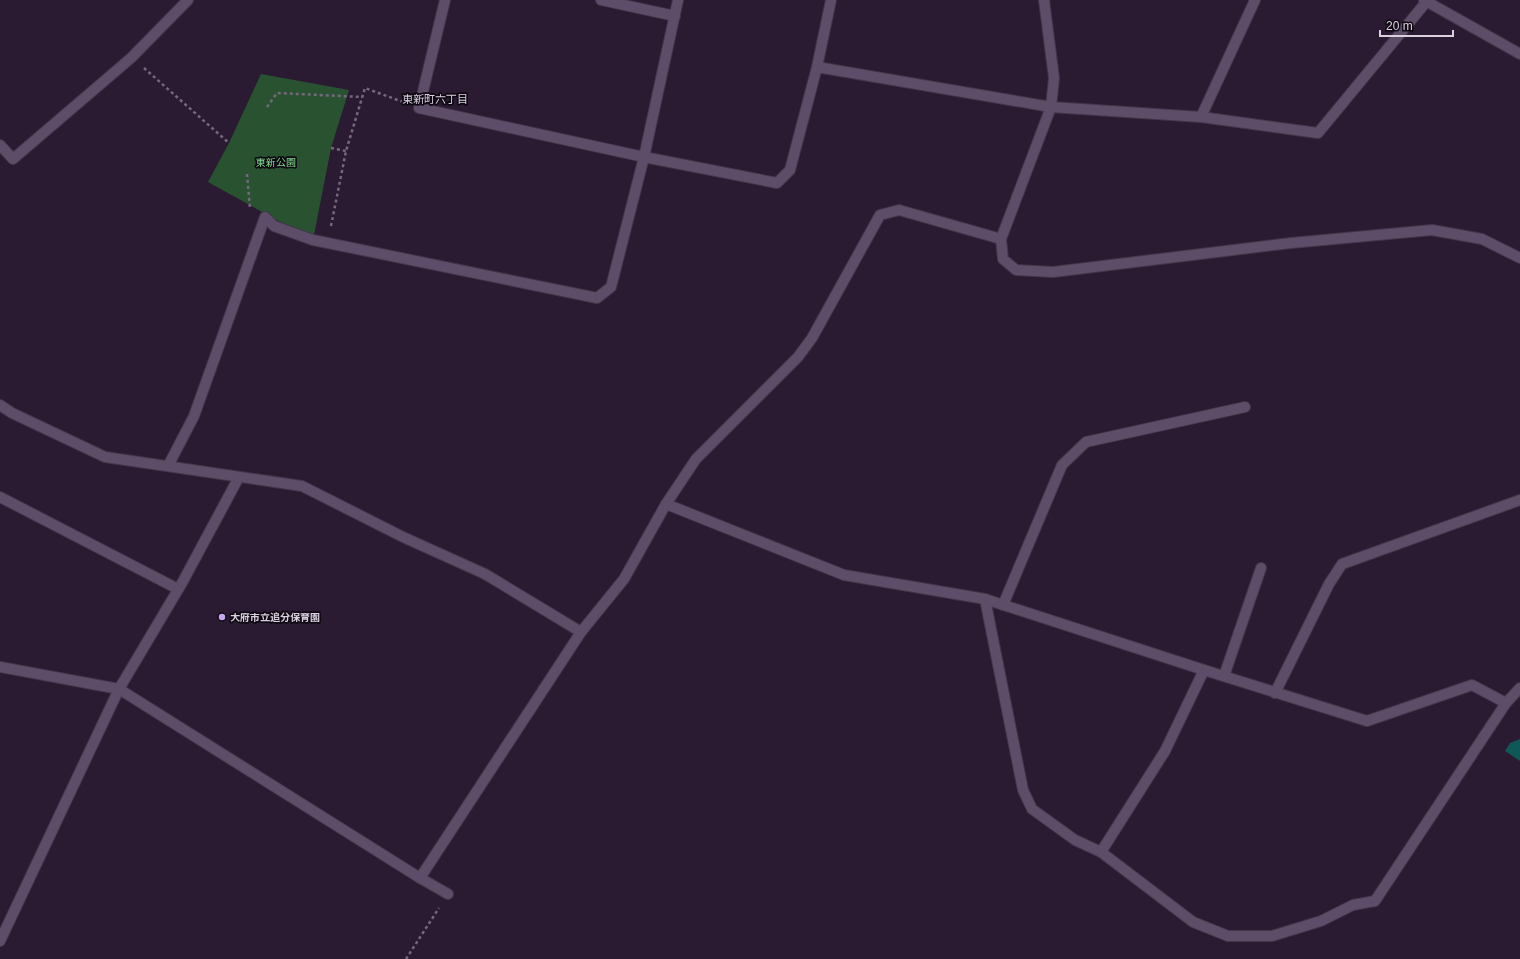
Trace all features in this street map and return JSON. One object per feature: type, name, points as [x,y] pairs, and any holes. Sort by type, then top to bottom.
[{"type":"street","points":[[0,145],[13,159],[131,58],[188,0]]},
{"type":"street","points":[[445,0],[419,108],[644,157],[777,183],[790,170],[817,66],[831,0]]},
{"type":"street","points":[[601,0],[675,16]]},
{"type":"street","points":[[168,466],[194,416],[265,218],[274,226],[313,240],[597,298],[610,287],[644,157],[678,0]]},
{"type":"street","points":[[1044,0],[1054,78],[1051,107],[1001,239],[1004,259],[1016,270],[1053,272],[1291,243],[1432,230],[1482,239],[1520,258]]},
{"type":"street","points":[[1201,117],[1255,0]]},
{"type":"street","points":[[817,66],[1051,107],[1201,117],[1318,133],[1425,1],[1520,54]]},
{"type":"street","points":[[420,878],[581,632],[624,579],[666,504],[696,459],[798,357],[812,338],[880,215],[899,210],[1001,239]]},
{"type":"street","points":[[0,405],[12,413],[105,457],[239,478],[302,486],[403,537],[485,574],[581,632]]},
{"type":"street","points":[[1004,605],[1062,465],[1086,442],[1245,407]]},
{"type":"street","points":[[0,941],[119,689],[178,589],[239,478]]},
{"type":"street","points":[[0,498],[178,589]]},
{"type":"street","points":[[1275,693],[1329,584],[1342,564],[1520,500]]},
{"type":"street","points":[[666,504],[844,575],[985,599],[1275,693],[1367,721],[1472,685],[1506,703]]},
{"type":"street","points":[[1224,676],[1261,568]]},
{"type":"street","points":[[985,599],[1023,790],[1032,809],[1075,840],[1101,852],[1193,922],[1228,936],[1272,936],[1321,921],[1353,905],[1375,901],[1506,703],[1520,688]]},
{"type":"street","points":[[0,667],[119,689],[420,878],[448,894]]},
{"type":"street","points":[[1101,852],[1165,751],[1204,670]]},
{"type":"path","points":[[131,58],[229,143]]},
{"type":"path","points":[[328,242],[346,151],[365,88],[419,108]]},
{"type":"path","points":[[268,107],[277,93],[362,97]]},
{"type":"path","points":[[331,148],[346,151]]},
{"type":"path","points":[[247,174],[250,209],[265,218]]},
{"type":"path","points":[[406,959],[448,894]]},
{"type":"green space","name":"東新公園","points":[[261,74],[349,90],[331,148],[313,240],[208,182],[229,143]]},
{"type":"shaded area","points":[[1520,739],[1520,761],[1505,751],[1510,743]]},
{"type":"place","name":"大府市立追分保育園","points":[[222,617]]},
{"type":"district","name":"東新町六丁目","points":[[435,99]]}]
